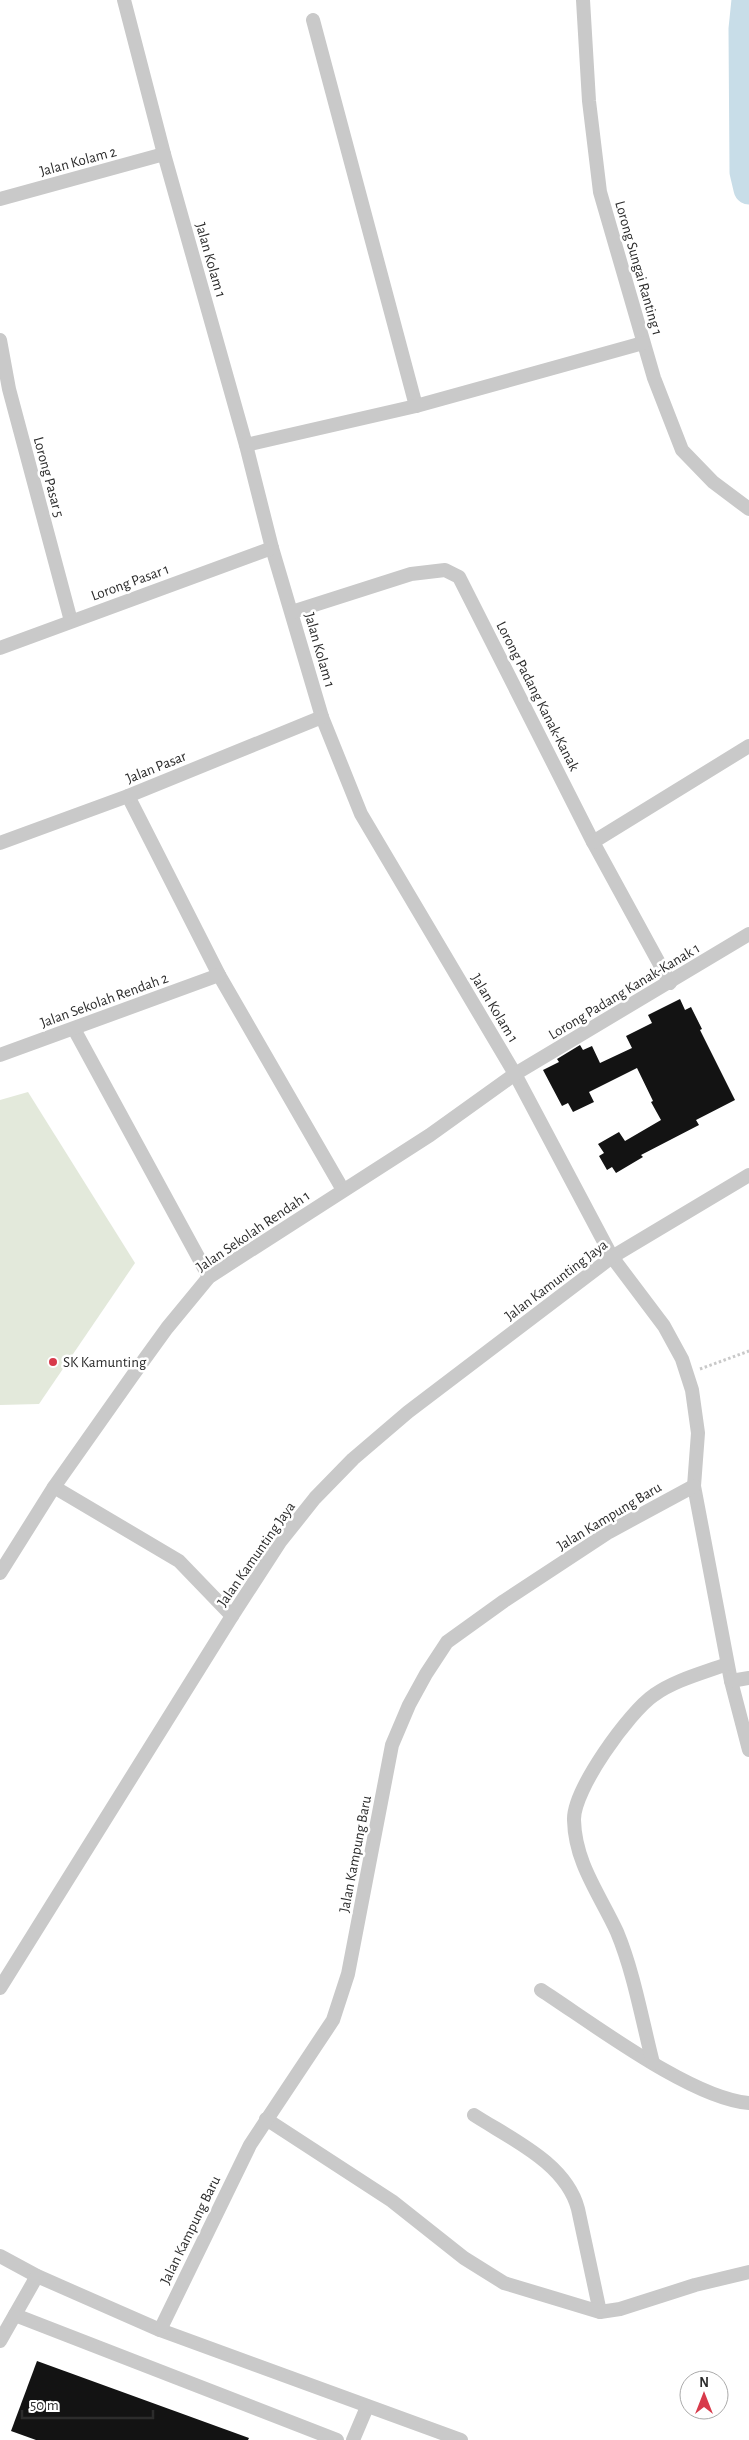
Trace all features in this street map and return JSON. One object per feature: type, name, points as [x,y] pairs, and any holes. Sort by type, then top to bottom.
[{"type":"street","name":"Jalan Kolam 1","points":[[124,0],[164,154],[246,445],[272,548],[322,717],[361,814],[515,1074],[612,1257],[664,1326],[682,1359],[692,1390],[698,1433],[694,1486],[727,1664],[749,1750]]},
{"type":"street","name":"Lorong Sungai Ranting 1","points":[[583,0],[589,101],[600,192],[643,344],[682,450],[712,482],[749,509]]},
{"type":"street","points":[[314,20],[416,406]]},
{"type":"street","name":"Jalan Kolam 2","points":[[0,199],[164,154]]},
{"type":"street","name":"Lorong Pasar 5","points":[[0,340],[4,388],[71,621]]},
{"type":"street","points":[[246,445],[416,406],[643,344]]},
{"type":"street","name":"Lorong Pasar 1","points":[[0,648],[272,548]]},
{"type":"street","name":"Lorong Padang Kanak-Kanak","points":[[292,612],[411,574],[445,570],[459,577],[593,842],[670,983]]},
{"type":"street","name":"Jalan Pasar","points":[[0,843],[128,796],[322,717]]},
{"type":"street","points":[[593,842],[749,746]]},
{"type":"street","points":[[128,796],[219,975],[343,1190]]},
{"type":"street","name":"Lorong Padang Kanak-Kanak 1","points":[[515,1074],[749,934]]},
{"type":"street","name":"Jalan Sekolah Rendah 2","points":[[0,1055],[219,975]]},
{"type":"street","points":[[74,1029],[209,1277]]},
{"type":"street","name":"Jalan Sekolah Rendah 1","points":[[0,1573],[54,1487],[167,1328],[209,1277],[430,1135],[515,1074]]},
{"type":"street","name":"Jalan Kamunting Jaya","points":[[0,1988],[232,1616],[280,1542],[315,1498],[352,1459],[408,1412],[612,1257],[749,1175]]},
{"type":"street","name":"Jalan Kampung Baru","points":[[160,2330],[220,2204],[266,2119],[333,2020],[348,1974],[392,1745],[408,1705],[447,1642],[504,1601],[609,1532],[694,1486]]},
{"type":"street","points":[[54,1487],[178,1560],[232,1616]]},
{"type":"street","points":[[653,2063],[617,1932],[586,1874],[577,1846],[574,1818],[580,1796],[595,1767],[637,1711],[653,1695],[668,1686],[727,1664]]},
{"type":"street","points":[[731,1681],[749,1678]]},
{"type":"street","points":[[541,1990],[653,2063],[703,2090],[737,2102],[749,2103]]},
{"type":"street","points":[[474,2115],[549,2164],[568,2185],[578,2208],[600,2312]]},
{"type":"street","points":[[266,2119],[392,2201],[464,2258],[504,2283],[600,2312],[620,2309],[703,2282],[749,2272]]},
{"type":"street","points":[[0,2256],[38,2276],[160,2330],[461,2440]]},
{"type":"street","points":[[0,2341],[38,2276]]},
{"type":"street","points":[[15,2315],[337,2440]]},
{"type":"street","points":[[353,2440],[367,2407]]},
{"type":"path","points":[[687,1374],[749,1351]]},
{"type":"shaded area","points":[[28,1092],[135,1263],[39,1404],[0,1405],[0,1100]]},
{"type":"building","points":[[680,999],[685,1010],[691,1007],[702,1029],[700,1030],[735,1100],[696,1120],[699,1125],[641,1155],[643,1157],[616,1173],[612,1167],[607,1170],[599,1156],[604,1153],[598,1144],[619,1132],[625,1141],[661,1120],[651,1102],[653,1101],[637,1068],[589,1092],[594,1102],[573,1112],[568,1103],[562,1106],[543,1070],[559,1062],[557,1059],[580,1045],[583,1050],[592,1046],[600,1063],[632,1048],[626,1036],[652,1023],[648,1015]]},
{"type":"building","points":[[37,2361],[249,2438],[248,2440],[36,2440],[11,2431]]},
{"type":"waterway","points":[[747,0],[744,29],[745,172],[749,189]]},
{"type":"place","name":"SK Kamunting","points":[[53,1362]]}]
